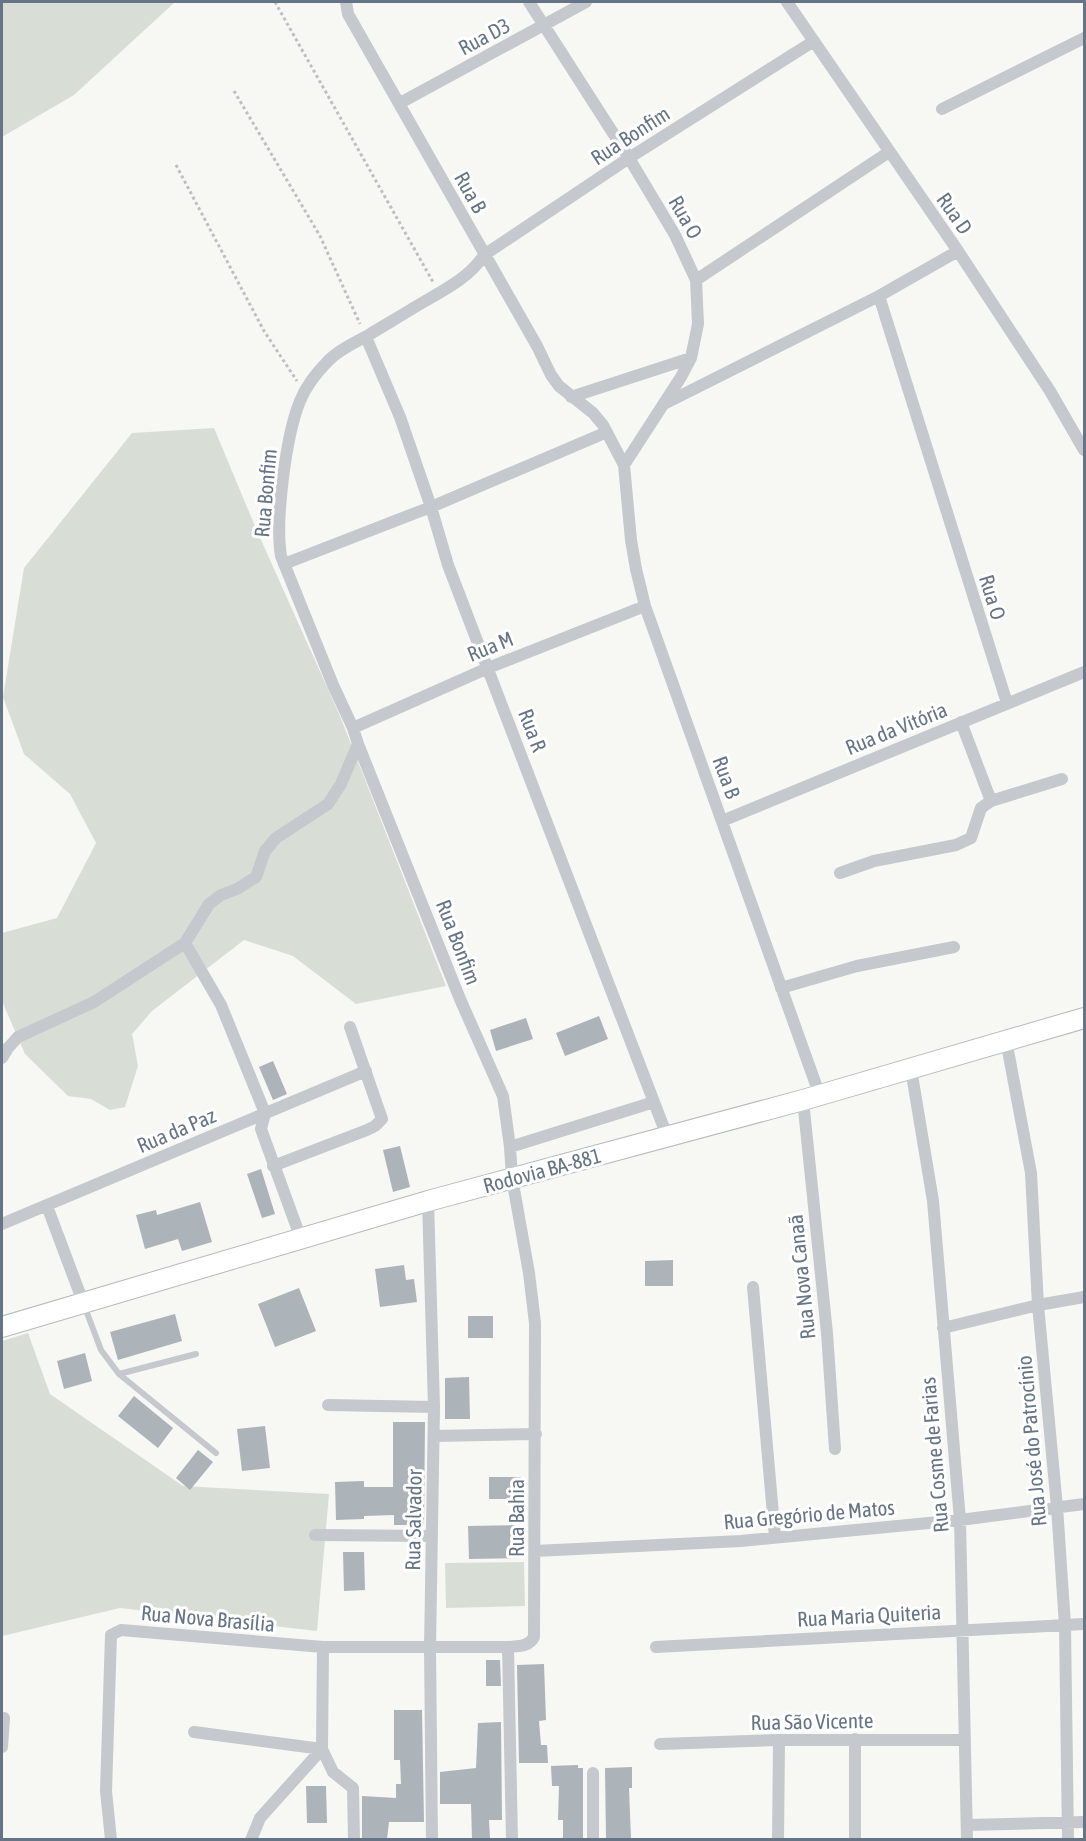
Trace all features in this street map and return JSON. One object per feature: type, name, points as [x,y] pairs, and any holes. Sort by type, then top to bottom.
[{"type":"main road","name":"Rodovia BA-881","points":[[2,1327],[428,1201],[812,1098],[1084,1018]]},
{"type":"street","name":"Rua B","points":[[345,2],[348,14],[537,346],[554,381],[593,413],[608,432],[624,465],[633,550],[645,606],[781,988],[812,1098]]},
{"type":"street","name":"Rua O","points":[[529,2],[629,158],[675,235],[696,280],[698,324],[691,358],[624,465]]},
{"type":"street","name":"Rua D3","points":[[400,103],[586,2]]},
{"type":"street","name":"Rua D","points":[[787,2],[958,251],[1050,391],[1084,450]]},
{"type":"street","points":[[942,109],[1084,38]]},
{"type":"street","name":"Rua Bonfim","points":[[512,1178],[503,1096],[460,999],[357,744],[353,728],[284,564],[279,534],[284,477],[298,404],[304,392],[330,359],[468,274],[484,255],[629,158],[814,41]]},
{"type":"street","points":[[696,280],[889,152]]},
{"type":"street","points":[[664,404],[879,296],[958,251]]},
{"type":"street","name":"Rua O","points":[[879,296],[1006,703]]},
{"type":"street","name":"Rua R","points":[[366,337],[400,417],[448,565],[668,1136]]},
{"type":"street","points":[[571,397],[691,358]]},
{"type":"street","points":[[284,564],[431,507],[608,432]]},
{"type":"street","name":"Rua M","points":[[353,728],[488,668],[645,606]]},
{"type":"street","name":"Rua da Vitória","points":[[722,821],[1084,672]]},
{"type":"street","points":[[961,722],[991,801]]},
{"type":"street","points":[[2,1059],[18,1037],[94,1002],[185,943],[209,904],[221,895],[237,889],[256,877],[265,851],[276,838],[328,804],[341,784],[357,744]]},
{"type":"street","points":[[840,873],[874,861],[956,845],[970,838],[981,808],[991,801],[1062,779]]},
{"type":"street","points":[[185,943],[221,1005],[265,1113],[261,1129],[301,1239]]},
{"type":"street","points":[[781,988],[856,966],[954,947]]},
{"type":"street","points":[[273,1166],[367,1130],[381,1121],[350,1027]]},
{"type":"street","name":"Rua José do Patrocínio","points":[[1006,1040],[1031,1173],[1038,1305],[1057,1507],[1065,1625],[1068,1839]]},
{"type":"street","name":"Rua Cosme de Farias","points":[[911,1069],[933,1201],[960,1520],[967,1839]]},
{"type":"street","name":"Rua da Paz","points":[[2,1224],[366,1071]]},
{"type":"street","name":"Rua Nova Canaã","points":[[812,1098],[835,1449]]},
{"type":"street","points":[[510,1147],[654,1102]]},
{"type":"street","name":"Rua Bahia","points":[[508,1647],[526,1645],[531,1643],[534,1637],[536,1434],[535,1323],[529,1272],[512,1178]]},
{"type":"street","name":"Rua Salvador","points":[[428,1201],[434,1407],[430,1648],[432,1839]]},
{"type":"street","points":[[47,1206],[83,1302]]},
{"type":"street","points":[[753,1287],[775,1537]]},
{"type":"street","points":[[943,1328],[1038,1305],[1084,1297]]},
{"type":"street","points":[[328,1405],[434,1407]]},
{"type":"street","points":[[434,1436],[536,1434]]},
{"type":"street","name":"Rua Gregório de Matos","points":[[535,1551],[775,1537],[960,1520],[1084,1504]]},
{"type":"street","points":[[315,1535],[432,1536]]},
{"type":"street","name":"Rua Maria Quiteria","points":[[656,1647],[1084,1624]]},
{"type":"street","name":"Rua Nova Brasília","points":[[111,1839],[106,1791],[111,1635],[121,1630],[323,1647],[508,1647]]},
{"type":"street","points":[[323,1647],[322,1749],[333,1772],[353,1788],[354,1839]]},
{"type":"street","points":[[508,1647],[512,1839]]},
{"type":"street","points":[[2,1747],[4,1718]]},
{"type":"street","points":[[194,1732],[322,1749]]},
{"type":"street","points":[[855,1739],[855,1839]]},
{"type":"street","name":"Rua São Vicente","points":[[660,1744],[855,1739],[964,1740]]},
{"type":"street","points":[[778,1839],[779,1740]]},
{"type":"street","points":[[251,1839],[260,1818],[322,1749]]},
{"type":"street","points":[[593,1773],[593,1839]]},
{"type":"street","points":[[967,1825],[1084,1822]]},
{"type":"lane","points":[[83,1302],[101,1350],[119,1374],[216,1454]]},
{"type":"lane","points":[[119,1374],[196,1354]]},
{"type":"path","points":[[275,2],[439,293]]},
{"type":"path","points":[[234,91],[320,236],[366,337]]},
{"type":"path","points":[[176,165],[264,331],[304,392]]},
{"type":"shaded area","points":[[2,2],[175,2],[74,95],[2,137]]},
{"type":"shaded area","points":[[214,428],[257,531],[340,716],[446,986],[356,1004],[293,956],[244,940],[152,1011],[132,1034],[138,1066],[125,1107],[110,1110],[91,1099],[68,1096],[25,1054],[2,1001],[2,933],[57,918],[96,843],[70,794],[24,754],[3,697],[24,568],[132,433]]},
{"type":"shaded area","points":[[28,1333],[50,1394],[183,1486],[329,1494],[317,1631],[120,1608],[2,1636],[2,1341]]},
{"type":"shaded area","points":[[524,1562],[525,1606],[446,1608],[445,1563]]},
{"type":"building","points":[[599,1016],[608,1039],[565,1056],[556,1033]]},
{"type":"building","points":[[526,1018],[533,1039],[496,1051],[490,1030]]},
{"type":"building","points":[[273,1061],[287,1094],[273,1100],[259,1067]]},
{"type":"building","points":[[400,1146],[410,1187],[393,1192],[383,1150]]},
{"type":"building","points":[[261,1169],[275,1214],[262,1218],[247,1174]]},
{"type":"building","points":[[200,1202],[212,1242],[182,1251],[178,1239],[145,1249],[136,1215],[156,1210],[157,1215]]},
{"type":"building","points":[[673,1260],[673,1286],[645,1286],[645,1261]]},
{"type":"building","points":[[404,1265],[406,1280],[414,1279],[417,1302],[380,1307],[375,1269]]},
{"type":"building","points":[[299,1288],[316,1331],[275,1347],[258,1304]]},
{"type":"building","points":[[175,1314],[182,1341],[118,1360],[110,1332]]},
{"type":"building","points":[[468,1316],[493,1316],[493,1338],[468,1338]]},
{"type":"building","points":[[85,1353],[92,1381],[64,1389],[57,1361]]},
{"type":"building","points":[[469,1377],[470,1419],[445,1419],[445,1378]]},
{"type":"building","points":[[134,1396],[173,1428],[158,1448],[118,1416]]},
{"type":"building","points":[[393,1422],[425,1422],[424,1525],[394,1525],[394,1515],[336,1520],[335,1482],[364,1481],[364,1487],[393,1487]]},
{"type":"building","points":[[265,1426],[270,1468],[242,1471],[237,1429]]},
{"type":"building","points":[[198,1450],[213,1462],[190,1490],[176,1478]]},
{"type":"building","points":[[489,1477],[521,1477],[521,1499],[489,1499]]},
{"type":"building","points":[[521,1525],[522,1558],[469,1559],[468,1526]]},
{"type":"building","points":[[343,1552],[364,1552],[365,1590],[344,1591]]},
{"type":"building","points":[[486,1660],[500,1660],[501,1686],[486,1686]]},
{"type":"building","points":[[544,1664],[546,1720],[539,1721],[541,1745],[547,1745],[548,1763],[519,1763],[517,1665]]},
{"type":"building","points":[[394,1710],[422,1710],[424,1822],[389,1822],[387,1839],[362,1838],[362,1796],[396,1798],[396,1784],[401,1784],[400,1760],[394,1760]]},
{"type":"building","points":[[501,1722],[502,1820],[489,1820],[490,1838],[472,1839],[471,1804],[440,1804],[440,1772],[476,1768],[478,1723]]},
{"type":"building","points":[[578,1765],[578,1768],[583,1768],[583,1839],[563,1839],[563,1820],[558,1820],[559,1786],[552,1786],[551,1766]]},
{"type":"building","points":[[632,1767],[632,1788],[629,1788],[631,1839],[606,1839],[605,1768]]},
{"type":"building","points":[[306,1786],[326,1786],[327,1823],[307,1823]]}]
